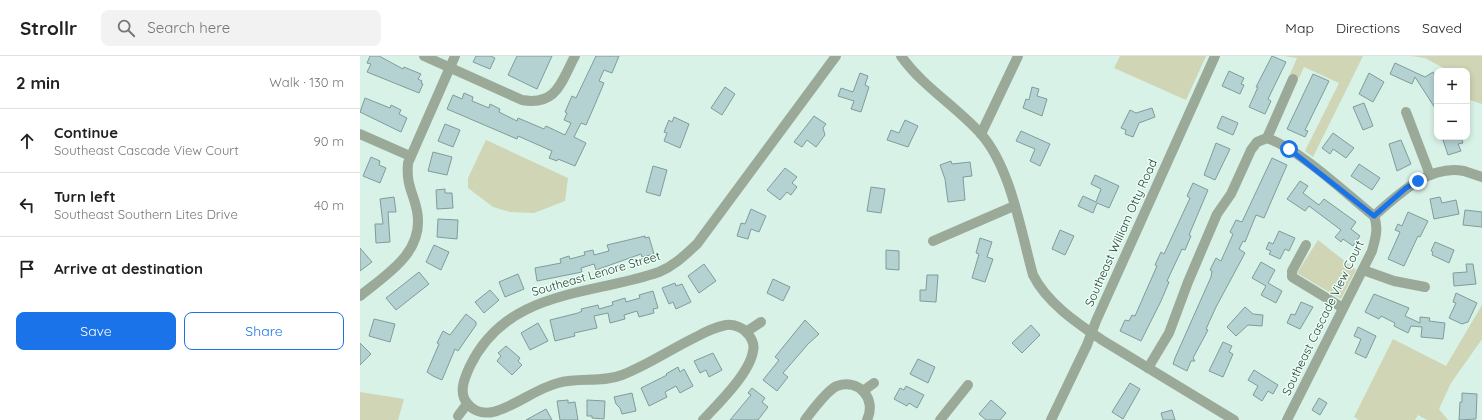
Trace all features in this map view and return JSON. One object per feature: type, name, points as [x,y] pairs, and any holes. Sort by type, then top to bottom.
[{"type":"street","points":[[424,56],[522,100],[537,102],[551,97],[561,84],[575,56]]},
{"type":"street","points":[[360,296],[403,260],[415,242],[418,222],[417,210],[409,189],[407,175],[410,156],[455,56]]},
{"type":"street","name":"Southeast Lenore Street","points":[[467,404],[462,390],[467,373],[474,359],[495,331],[515,314],[546,300],[660,271],[684,257],[706,232],[836,56]]},
{"type":"street","points":[[901,56],[922,80],[981,134],[1000,164],[1034,275],[1038,284],[1051,300],[1092,333],[1234,420]]},
{"type":"street","points":[[981,134],[1018,56]]},
{"type":"street","name":"Southeast William Otty Road","points":[[1051,420],[1063,398],[1215,56]]},
{"type":"street","points":[[1148,368],[1169,333],[1188,282],[1218,214],[1231,194],[1251,150],[1258,142],[1267,138],[1293,79]]},
{"type":"street","points":[[1406,112],[1430,175]]},
{"type":"street","points":[[360,134],[410,156]]},
{"type":"street","points":[[1267,138],[1282,145],[1302,159],[1374,216],[1406,188],[1430,175],[1452,171],[1464,171],[1482,177]]},
{"type":"street","points":[[932,241],[1014,206]]},
{"type":"street","name":"Southeast Cascade View Court","points":[[1287,420],[1372,251],[1377,234],[1374,216]]},
{"type":"street","points":[[1306,245],[1292,271],[1292,277],[1343,308]]},
{"type":"street","points":[[1363,270],[1394,281],[1425,287]]},
{"type":"street","points":[[746,332],[761,322]]},
{"type":"street","points":[[458,416],[467,404],[482,413],[493,412],[518,402],[546,386],[560,382],[620,376],[716,328],[732,325],[746,332],[754,344],[751,359],[744,372],[703,420]]},
{"type":"street","points":[[863,392],[874,383]]},
{"type":"street","points":[[805,420],[832,390],[837,386],[847,384],[855,386],[863,392],[871,406],[867,420]]},
{"type":"street","points":[[940,420],[968,385]]},
{"type":"green space","points":[[1120,56],[1206,56],[1186,100],[1114,68]]},
{"type":"green space","points":[[1284,56],[1363,56],[1313,157],[1305,151],[1339,83],[1304,67],[1299,78],[1290,74],[1297,58]]},
{"type":"green space","points":[[1411,56],[1482,56],[1482,104],[1470,100],[1470,68],[1443,68],[1425,58]]},
{"type":"green space","points":[[486,140],[568,178],[565,201],[534,213],[510,212],[493,207],[468,188],[468,178]]},
{"type":"green space","points":[[1318,240],[1356,270],[1341,299],[1297,273]]},
{"type":"green space","points":[[1482,305],[1482,339],[1451,383],[1439,409],[1448,420],[1427,420],[1418,415],[1415,420],[1359,420],[1354,417],[1393,339],[1446,366]]},
{"type":"green space","points":[[360,392],[404,399],[398,420],[360,420]]},
{"type":"building","points":[[370,56],[379,56],[403,69],[404,67],[421,74],[418,79],[422,81],[421,83],[423,84],[419,93],[367,72],[371,64],[367,63]]},
{"type":"building","points":[[476,56],[491,56],[495,58],[490,69],[473,62]]},
{"type":"building","points":[[517,56],[552,56],[537,89],[508,75]]},
{"type":"building","points":[[596,56],[619,56],[612,73],[604,70],[599,81],[604,83],[586,125],[581,123],[574,137],[586,143],[575,166],[558,159],[557,161],[549,158],[552,151],[518,136],[517,139],[447,109],[453,95],[462,99],[464,93],[473,97],[472,101],[489,108],[490,104],[500,109],[499,112],[517,121],[518,118],[544,129],[546,126],[565,135],[571,123],[564,120],[567,113],[565,112],[572,96],[576,98]]},
{"type":"building","points":[[1272,56],[1286,62],[1268,99],[1271,101],[1265,114],[1249,107],[1258,87],[1256,87]]},
{"type":"building","points":[[1395,63],[1425,77],[1433,72],[1434,106],[1415,77],[1412,84],[1390,74]]},
{"type":"building","points":[[1229,71],[1244,78],[1241,84],[1244,85],[1240,94],[1222,86]]},
{"type":"building","points":[[860,73],[868,76],[865,85],[869,87],[861,112],[851,109],[854,101],[838,96],[841,88],[853,92]]},
{"type":"building","points":[[1369,73],[1384,82],[1373,102],[1359,94]]},
{"type":"building","points":[[1313,74],[1329,81],[1305,130],[1308,131],[1305,137],[1287,129]]},
{"type":"building","points":[[725,87],[735,94],[722,115],[711,108]]},
{"type":"building","points":[[1032,87],[1039,89],[1037,96],[1047,99],[1042,116],[1023,108],[1026,99],[1029,100]]},
{"type":"building","points":[[365,98],[390,108],[391,105],[401,110],[399,114],[407,118],[401,132],[360,112]]},
{"type":"building","points":[[1364,103],[1373,126],[1363,130],[1353,107]]},
{"type":"building","points":[[1152,108],[1155,117],[1139,123],[1133,137],[1125,134],[1126,130],[1121,128],[1130,110],[1136,113]]},
{"type":"building","points":[[814,116],[826,124],[823,128],[825,135],[816,147],[807,140],[802,147],[794,142]]},
{"type":"building","points":[[1222,116],[1238,123],[1233,135],[1217,128]]},
{"type":"building","points":[[674,117],[689,124],[680,148],[664,141],[667,133],[664,132],[669,120],[672,122]]},
{"type":"building","points":[[905,120],[918,126],[908,147],[887,140],[891,130],[899,133]]},
{"type":"building","points":[[445,124],[460,130],[453,147],[438,141]]},
{"type":"building","points":[[1021,131],[1050,144],[1040,166],[1030,161],[1035,149],[1016,141]]},
{"type":"building","points":[[1333,133],[1354,148],[1346,158],[1333,149],[1330,154],[1322,148]]},
{"type":"building","points":[[1401,140],[1411,164],[1397,171],[1389,144]]},
{"type":"building","points":[[1443,140],[1462,140],[1463,143],[1458,144],[1461,151],[1448,155]]},
{"type":"building","points":[[1216,143],[1230,149],[1215,180],[1204,175]]},
{"type":"building","points":[[433,152],[452,157],[447,175],[428,171]]},
{"type":"building","points":[[371,157],[380,161],[379,165],[386,168],[380,183],[363,176]]},
{"type":"building","points":[[1272,158],[1287,165],[1264,218],[1256,215],[1245,242],[1243,241],[1239,249],[1245,253],[1216,307],[1206,329],[1208,330],[1193,358],[1195,361],[1191,361],[1187,371],[1173,364],[1211,277],[1212,271],[1210,270],[1216,258],[1221,261],[1233,234],[1230,232],[1236,220],[1242,222]]},
{"type":"building","points":[[951,161],[952,164],[970,162],[972,176],[963,177],[965,200],[948,202],[945,179],[940,165]]},
{"type":"building","points":[[1359,164],[1380,178],[1372,190],[1351,176]]},
{"type":"building","points":[[653,166],[667,170],[660,196],[646,192]]},
{"type":"building","points":[[785,168],[797,177],[792,183],[797,187],[791,195],[787,192],[780,200],[767,190]]},
{"type":"building","points":[[1095,175],[1119,186],[1109,208],[1097,203],[1093,213],[1078,206],[1083,196],[1096,202],[1101,189],[1091,184]]},
{"type":"building","points":[[1300,181],[1308,186],[1303,193],[1319,205],[1324,199],[1356,222],[1351,229],[1360,236],[1353,246],[1343,239],[1341,242],[1335,237],[1341,230],[1309,206],[1305,211],[1287,199]]},
{"type":"building","points":[[1193,183],[1208,190],[1189,235],[1191,236],[1185,250],[1182,249],[1167,281],[1169,282],[1161,301],[1141,341],[1120,331],[1125,320],[1129,321],[1132,315],[1135,316],[1157,266],[1155,265],[1161,252],[1164,254],[1190,198],[1187,196]]},
{"type":"building","points":[[871,187],[885,189],[881,213],[867,211]]},
{"type":"building","points":[[445,189],[445,193],[452,193],[453,208],[437,209],[436,190]]},
{"type":"building","points":[[394,197],[396,212],[388,212],[390,242],[376,243],[375,224],[383,224],[380,199]]},
{"type":"building","points":[[1440,197],[1442,203],[1456,200],[1459,214],[1434,219],[1430,199]]},
{"type":"building","points":[[751,209],[766,216],[759,232],[751,229],[748,239],[737,236],[741,223],[745,224]]},
{"type":"building","points":[[1465,210],[1482,212],[1482,227],[1463,225]]},
{"type":"building","points":[[1408,212],[1428,221],[1420,237],[1418,236],[1404,266],[1388,259],[1400,232],[1395,230],[1398,224],[1402,226]]},
{"type":"building","points":[[438,219],[458,220],[457,239],[437,237]]},
{"type":"building","points":[[1060,230],[1074,236],[1065,255],[1052,249]]},
{"type":"building","points":[[1279,231],[1295,238],[1289,251],[1285,249],[1280,259],[1269,254],[1271,251],[1266,249],[1269,242],[1273,244]]},
{"type":"building","points":[[645,236],[645,238],[649,237],[654,254],[642,257],[641,254],[596,270],[594,264],[581,268],[582,272],[537,281],[535,268],[561,263],[560,259],[569,256],[570,259],[585,255],[584,252],[593,250],[594,255],[609,251],[607,245]]},
{"type":"building","points":[[980,238],[992,242],[987,257],[993,259],[985,282],[972,278],[979,254],[976,253]]},
{"type":"building","points":[[1435,242],[1454,250],[1449,263],[1432,255],[1433,252],[1431,251]]},
{"type":"building","points":[[434,245],[449,252],[441,270],[426,262]]},
{"type":"building","points":[[360,248],[372,262],[360,271]]},
{"type":"building","points":[[886,250],[899,251],[899,270],[886,269]]},
{"type":"building","points":[[1261,262],[1275,270],[1268,283],[1282,291],[1276,303],[1261,295],[1266,286],[1252,278]]},
{"type":"building","points":[[704,264],[716,281],[699,293],[688,276]]},
{"type":"building","points":[[1466,264],[1473,264],[1476,284],[1454,286],[1453,273],[1467,272]]},
{"type":"building","points":[[419,272],[429,284],[396,310],[386,298]]},
{"type":"building","points":[[518,274],[524,289],[505,297],[499,282]]},
{"type":"building","points":[[927,275],[938,275],[936,302],[920,301],[920,290],[926,290]]},
{"type":"building","points":[[773,279],[790,287],[783,301],[767,293]]},
{"type":"building","points":[[675,283],[676,286],[682,284],[691,302],[676,309],[673,302],[669,304],[662,288]]},
{"type":"building","points":[[490,290],[499,300],[484,313],[475,302]]},
{"type":"building","points":[[653,291],[658,308],[653,309],[654,313],[639,317],[637,311],[624,315],[625,319],[610,323],[608,313],[594,316],[597,328],[574,333],[575,336],[555,341],[550,320],[578,313],[582,311],[581,309],[598,305],[599,309],[613,305],[612,302],[625,298],[626,302],[640,298],[639,295]]},
{"type":"building","points":[[1456,293],[1477,303],[1468,322],[1462,324],[1449,318],[1456,303],[1453,302]]},
{"type":"building","points":[[1374,294],[1409,308],[1405,316],[1420,323],[1420,317],[1430,318],[1429,321],[1445,323],[1443,339],[1421,337],[1422,327],[1411,326],[1408,333],[1394,326],[1395,323],[1381,316],[1379,319],[1365,312]]},
{"type":"building","points":[[1301,302],[1313,307],[1300,329],[1287,323],[1291,314],[1295,315]]},
{"type":"building","points":[[1245,307],[1253,314],[1263,315],[1262,326],[1248,325],[1236,336],[1227,327]]},
{"type":"building","points":[[466,314],[476,322],[476,325],[458,351],[455,349],[442,380],[433,376],[427,372],[439,344],[437,343],[443,331],[450,335]]},
{"type":"building","points":[[374,319],[395,324],[390,342],[369,336]]},
{"type":"building","points":[[805,320],[819,334],[808,344],[783,373],[788,377],[777,391],[763,380],[779,360],[775,357]]},
{"type":"building","points":[[538,323],[548,341],[530,350],[521,333]]},
{"type":"building","points":[[1031,325],[1040,335],[1022,353],[1012,343]]},
{"type":"building","points":[[1358,327],[1376,336],[1366,358],[1355,353],[1361,339],[1354,336]]},
{"type":"building","points":[[1223,342],[1232,346],[1229,352],[1233,354],[1223,377],[1209,371]]},
{"type":"building","points":[[360,343],[371,354],[360,365]]},
{"type":"building","points":[[506,346],[520,358],[518,361],[522,365],[512,375],[497,361],[501,356],[498,353]]},
{"type":"building","points":[[713,353],[722,370],[709,377],[706,370],[700,373],[694,361]]},
{"type":"building","points":[[918,359],[935,367],[928,383],[910,374]]},
{"type":"building","points":[[678,367],[680,372],[684,369],[693,386],[680,393],[676,386],[665,392],[667,397],[649,406],[641,388],[667,375],[666,374]]},
{"type":"building","points":[[1254,370],[1278,385],[1273,394],[1268,391],[1262,401],[1253,395],[1258,386],[1248,380]]},
{"type":"building","points":[[1130,383],[1140,389],[1123,419],[1112,412]]},
{"type":"building","points":[[906,386],[924,395],[917,408],[909,403],[907,406],[894,399],[900,388],[904,390]]},
{"type":"building","points":[[752,388],[765,398],[762,402],[768,407],[758,420],[730,420],[751,395],[748,393]]},
{"type":"building","points":[[632,393],[636,411],[622,414],[614,397]]},
{"type":"building","points":[[1462,393],[1477,394],[1476,419],[1459,420]]},
{"type":"building","points":[[1319,398],[1327,403],[1320,415],[1312,410]]},
{"type":"building","points":[[568,400],[568,403],[575,402],[578,420],[560,420],[557,401]]},
{"type":"building","points":[[587,400],[605,401],[604,419],[587,416]]},
{"type":"building","points":[[991,400],[1006,413],[1000,420],[986,420],[979,414]]},
{"type":"building","points":[[546,409],[552,420],[526,420]]},
{"type":"building","points":[[1172,410],[1175,420],[1163,420],[1161,413]]},
{"type":"route","points":[[1289,149],[1374,216],[1406,188],[1418,181]]}]
